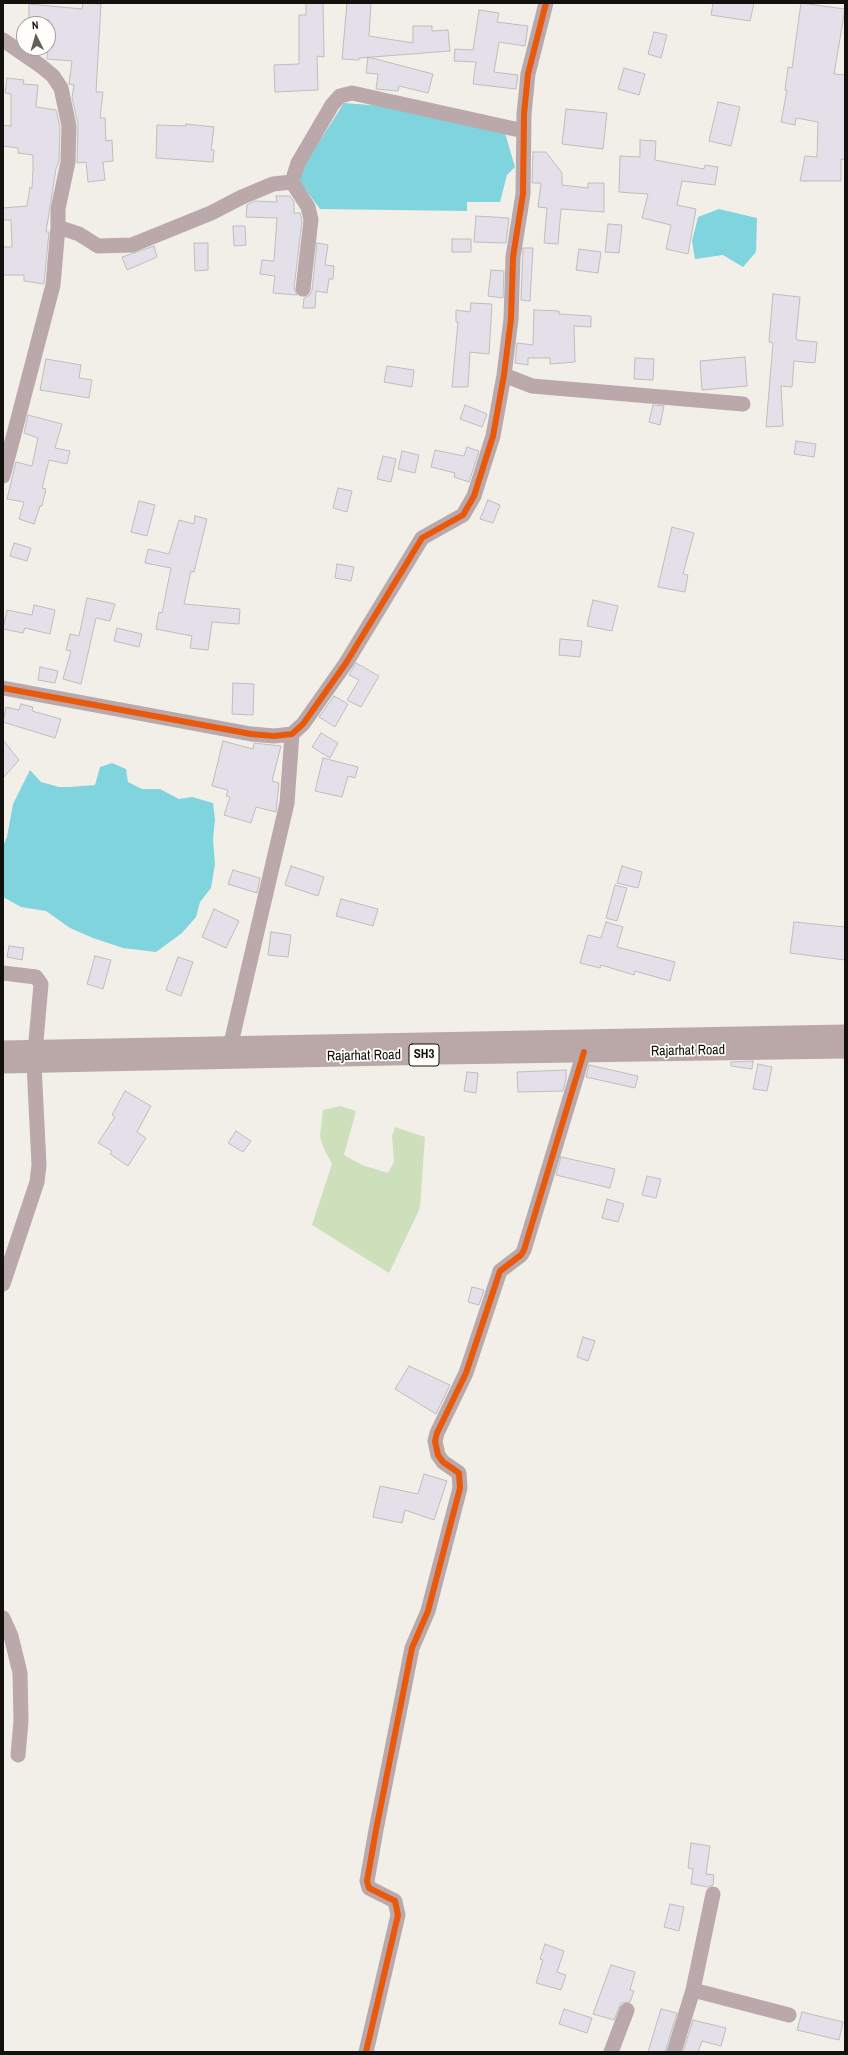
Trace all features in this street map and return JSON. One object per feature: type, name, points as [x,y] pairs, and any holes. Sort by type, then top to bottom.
[{"type":"main road","name":"Rajarhat Road","points":[[3,1064],[35,1057],[845,1034]]},
{"type":"main road","name":"Rajarhat Road","points":[[230,1052],[584,1052],[845,1048]]},
{"type":"main road","name":"Rajarhat Road","points":[[3,1050],[35,1057]]},
{"type":"street","points":[[3,688],[251,734],[274,736],[292,734],[302,724],[346,663],[422,538],[463,516],[474,496],[493,436],[504,375],[511,319],[513,257],[524,194],[524,131],[528,74],[546,3]]},
{"type":"street","points":[[3,40],[42,66],[53,76],[61,88],[69,126],[68,162],[58,209],[53,285],[3,476]]},
{"type":"street","points":[[292,182],[298,163],[332,105],[340,96],[352,94],[524,131]]},
{"type":"street","points":[[58,227],[79,234],[98,246],[132,245],[211,214],[242,197],[274,184],[292,182]]},
{"type":"street","points":[[292,182],[308,207],[311,220],[303,289]]},
{"type":"street","points":[[504,375],[532,386],[743,404]]},
{"type":"street","points":[[230,1052],[287,803],[292,734]]},
{"type":"street","points":[[3,973],[36,978],[40,980],[41,984],[35,1057],[39,1165],[37,1182],[3,1284]]},
{"type":"street","points":[[366,2052],[398,1915],[395,1900],[369,1888],[367,1880],[373,1844],[412,1648],[428,1611],[460,1488],[459,1473],[443,1462],[438,1455],[435,1441],[437,1433],[466,1373],[500,1271],[524,1250],[584,1052]]},
{"type":"street","points":[[3,1618],[12,1636],[20,1673],[21,1722],[18,1755]]},
{"type":"street","points":[[674,2052],[692,1990],[713,1894]]},
{"type":"street","points":[[692,1990],[789,2015]]},
{"type":"street","points":[[611,2052],[627,2010]]},
{"type":"green space","points":[[340,1106],[356,1111],[344,1155],[362,1165],[388,1173],[394,1162],[392,1136],[395,1127],[425,1137],[420,1208],[389,1273],[312,1225],[332,1164],[323,1147],[320,1136],[323,1110]]},
{"type":"water","points":[[344,103],[395,107],[505,133],[515,167],[507,175],[500,202],[467,202],[467,211],[320,209],[299,181],[304,165]]},
{"type":"water","points":[[719,209],[757,218],[756,252],[743,267],[723,255],[695,259],[692,241],[698,217]]},
{"type":"water","points":[[112,763],[126,769],[128,782],[142,789],[160,789],[179,799],[192,797],[213,803],[215,819],[213,840],[215,864],[211,888],[200,902],[196,917],[182,933],[156,952],[123,948],[93,938],[70,928],[46,911],[21,907],[3,897],[3,846],[7,837],[13,804],[30,770],[41,782],[59,787],[95,785],[100,767]]},
{"type":"building","points":[[83,3],[101,4],[96,92],[103,92],[100,118],[105,118],[106,141],[112,140],[113,161],[103,162],[105,180],[88,182],[86,162],[77,163],[78,124],[72,98],[74,85],[69,84],[72,61],[47,59],[47,56],[56,56],[56,16],[29,16],[29,4],[82,9]]},
{"type":"building","points":[[306,3],[323,3],[324,57],[317,56],[318,90],[275,92],[274,65],[299,64],[299,15],[306,15]]},
{"type":"building","points":[[347,3],[371,3],[369,36],[413,43],[413,26],[432,26],[432,31],[448,30],[450,51],[359,58],[359,60],[342,59]]},
{"type":"building","points":[[713,3],[754,3],[750,21],[711,15]]},
{"type":"building","points":[[801,3],[845,9],[834,74],[845,75],[845,160],[841,159],[841,181],[800,181],[805,156],[817,157],[818,122],[796,118],[795,125],[781,122],[787,90],[785,90],[788,67],[792,68]]},
{"type":"building","points":[[479,10],[499,13],[497,22],[528,26],[525,46],[499,42],[494,72],[518,75],[516,89],[473,84],[476,62],[454,61],[455,49],[473,50]]},
{"type":"building","points":[[654,32],[667,35],[661,58],[648,54]]},
{"type":"building","points":[[368,57],[433,74],[428,93],[399,86],[398,91],[376,89],[378,74],[366,73]]},
{"type":"building","points":[[624,68],[645,74],[639,95],[618,89]]},
{"type":"building","points":[[7,78],[24,80],[23,84],[38,85],[36,107],[56,110],[60,127],[59,161],[56,169],[46,232],[49,232],[44,284],[24,281],[24,275],[3,275],[3,247],[12,247],[11,220],[3,220],[3,208],[27,206],[30,187],[32,188],[33,170],[33,155],[18,153],[18,148],[3,146],[3,125],[11,126],[11,94],[5,93]]},
{"type":"building","points":[[718,102],[740,107],[731,146],[709,141]]},
{"type":"building","points":[[566,109],[607,113],[603,149],[562,144]]},
{"type":"building","points":[[186,124],[214,127],[211,150],[214,150],[213,162],[156,158],[157,125],[186,126]]},
{"type":"building","points":[[640,140],[656,141],[655,160],[704,169],[705,165],[718,167],[715,185],[682,181],[677,205],[696,209],[688,254],[666,249],[671,225],[642,218],[648,194],[619,192],[620,156],[640,157]]},
{"type":"building","points":[[533,152],[546,152],[562,173],[562,185],[588,188],[588,183],[604,183],[604,212],[561,209],[558,244],[544,243],[547,208],[538,207],[541,183],[532,183]]},
{"type":"building","points":[[276,196],[290,196],[294,202],[294,213],[300,213],[302,221],[294,288],[297,295],[273,293],[275,276],[260,274],[262,260],[274,261],[277,218],[246,217],[247,205],[255,201],[277,202]]},
{"type":"building","points":[[476,216],[509,218],[506,243],[474,242]]},
{"type":"building","points":[[608,224],[622,225],[619,253],[605,252]]},
{"type":"building","points":[[233,226],[245,226],[246,245],[234,246]]},
{"type":"building","points":[[452,239],[471,239],[471,252],[452,252]]},
{"type":"building","points":[[194,243],[208,243],[208,270],[195,271]]},
{"type":"building","points":[[317,243],[328,245],[325,265],[334,266],[333,279],[329,279],[327,293],[316,291],[315,308],[303,308],[304,298],[310,295],[312,290]]},
{"type":"building","points":[[154,246],[157,257],[127,270],[122,257]]},
{"type":"building","points":[[523,248],[533,248],[530,301],[521,300]]},
{"type":"building","points":[[579,249],[601,252],[598,273],[576,270]]},
{"type":"building","points":[[491,270],[504,271],[503,298],[488,296]]},
{"type":"building","points":[[773,294],[800,297],[796,338],[797,340],[817,342],[815,363],[794,361],[792,387],[781,386],[783,426],[766,427],[773,343],[769,342]]},
{"type":"building","points":[[471,303],[492,304],[489,354],[470,352],[468,387],[452,387],[458,322],[456,322],[456,310],[470,312]]},
{"type":"building","points":[[534,310],[559,311],[559,314],[591,316],[591,327],[574,326],[575,362],[550,364],[550,358],[528,358],[528,365],[515,363],[517,343],[533,345]]},
{"type":"building","points":[[745,357],[747,386],[702,390],[700,361]]},
{"type":"building","points":[[635,358],[654,359],[653,380],[634,379]]},
{"type":"building","points":[[46,359],[81,365],[79,378],[92,380],[89,398],[40,390]]},
{"type":"building","points":[[387,366],[414,370],[412,387],[384,382]]},
{"type":"building","points":[[465,405],[487,414],[482,427],[460,419]]},
{"type":"building","points":[[653,405],[664,406],[660,425],[649,422]]},
{"type":"building","points":[[28,415],[62,424],[55,448],[70,451],[67,464],[49,460],[42,488],[46,489],[42,506],[40,506],[34,524],[19,519],[24,502],[7,499],[16,462],[32,466],[38,438],[24,433]]},
{"type":"building","points":[[796,441],[816,444],[814,457],[794,454]]},
{"type":"building","points":[[467,447],[479,451],[469,482],[454,477],[455,473],[431,467],[435,450],[464,456]]},
{"type":"building","points":[[402,451],[419,455],[415,473],[398,469]]},
{"type":"building","points":[[383,456],[396,459],[391,482],[377,479]]},
{"type":"building","points":[[338,488],[352,491],[347,512],[333,508]]},
{"type":"building","points":[[488,500],[500,505],[493,523],[480,519]]},
{"type":"building","points":[[139,501],[155,505],[147,536],[131,532]]},
{"type":"building","points":[[195,516],[207,519],[194,572],[191,571],[184,604],[240,609],[239,624],[212,622],[208,650],[190,648],[192,636],[156,629],[159,612],[162,613],[171,568],[145,563],[148,549],[169,554],[179,520],[194,524]]},
{"type":"building","points":[[672,527],[694,533],[683,574],[688,575],[685,592],[658,587]]},
{"type":"building","points":[[14,543],[31,548],[27,561],[10,556]]},
{"type":"building","points":[[337,564],[354,567],[351,581],[335,578]]},
{"type":"building","points":[[87,598],[115,604],[110,621],[96,618],[81,684],[63,679],[71,651],[66,650],[70,634],[79,636]]},
{"type":"building","points":[[593,600],[618,606],[612,631],[587,626]]},
{"type":"building","points":[[34,605],[55,610],[50,634],[25,628],[23,633],[3,629],[7,610],[32,615]]},
{"type":"building","points":[[117,628],[142,634],[139,647],[114,641]]},
{"type":"building","points":[[560,639],[582,641],[580,657],[559,655]]},
{"type":"building","points":[[356,663],[379,676],[361,707],[347,700],[359,680],[349,675]]},
{"type":"building","points":[[40,667],[58,671],[55,683],[38,680]]},
{"type":"building","points":[[233,683],[254,684],[253,715],[232,714]]},
{"type":"building","points":[[334,696],[348,704],[335,727],[319,717]]},
{"type":"building","points":[[21,704],[33,707],[32,711],[61,719],[55,738],[3,722],[6,707],[19,710]]},
{"type":"building","points":[[321,733],[338,743],[330,758],[312,747]]},
{"type":"building","points":[[3,740],[19,760],[3,778]]},
{"type":"building","points":[[223,741],[253,749],[254,743],[281,746],[272,781],[279,783],[276,812],[256,807],[251,823],[224,815],[230,797],[226,796],[228,790],[212,786]]},
{"type":"building","points":[[323,758],[358,767],[355,778],[348,776],[342,797],[315,791]]},
{"type":"building","points":[[291,866],[324,877],[318,896],[285,885]]},
{"type":"building","points":[[622,866],[642,872],[638,888],[617,883]]},
{"type":"building","points":[[233,870],[260,878],[257,893],[228,884]]},
{"type":"building","points":[[615,885],[627,888],[617,921],[606,918]]},
{"type":"building","points":[[341,899],[378,909],[373,926],[336,916]]},
{"type":"building","points":[[214,909],[239,921],[226,948],[202,937]]},
{"type":"building","points":[[606,922],[623,927],[617,947],[675,962],[670,981],[635,971],[634,975],[601,965],[600,968],[580,963],[588,935],[601,938]]},
{"type":"building","points":[[794,922],[845,927],[845,960],[790,953]]},
{"type":"building","points":[[271,932],[291,935],[288,957],[268,955]]},
{"type":"building","points":[[9,946],[24,948],[22,960],[7,957]]},
{"type":"building","points":[[95,956],[111,960],[103,989],[87,984]]},
{"type":"building","points":[[178,957],[193,962],[181,996],[166,990]]},
{"type":"building","points":[[753,1061],[752,1069],[731,1066],[731,1062]]},
{"type":"building","points":[[758,1064],[772,1067],[767,1091],[753,1089]]},
{"type":"building","points":[[589,1065],[638,1076],[635,1088],[586,1077]]},
{"type":"building","points":[[566,1070],[566,1079],[563,1091],[518,1092],[517,1072]]},
{"type":"building","points":[[467,1072],[478,1073],[476,1093],[464,1091]]},
{"type":"building","points":[[125,1091],[151,1106],[137,1132],[146,1138],[128,1166],[110,1154],[112,1151],[98,1143],[115,1117],[112,1115]]},
{"type":"building","points":[[236,1131],[251,1141],[243,1152],[228,1143]]},
{"type":"building","points":[[561,1157],[615,1169],[610,1188],[556,1175]]},
{"type":"building","points":[[647,1176],[661,1179],[656,1198],[642,1195]]},
{"type":"building","points":[[607,1199],[624,1204],[618,1222],[602,1218]]},
{"type":"building","points":[[472,1287],[484,1290],[479,1305],[468,1302]]},
{"type":"building","points":[[583,1337],[595,1341],[588,1361],[577,1357]]},
{"type":"building","points":[[409,1366],[450,1385],[436,1414],[395,1389]]},
{"type":"building","points":[[424,1474],[447,1481],[434,1520],[405,1510],[402,1523],[373,1517],[380,1486],[418,1494]]},
{"type":"building","points":[[691,1843],[710,1846],[706,1874],[714,1875],[713,1885],[708,1887],[691,1884],[693,1869],[688,1868]]},
{"type":"building","points":[[670,1904],[684,1907],[679,1931],[664,1927]]},
{"type":"building","points":[[545,1944],[564,1951],[557,1972],[566,1975],[561,1990],[536,1983],[543,1960],[540,1959]]},
{"type":"building","points":[[611,1965],[635,1972],[630,1990],[634,1991],[630,2002],[621,2003],[614,2020],[593,2014]]},
{"type":"building","points":[[564,2009],[592,2018],[587,2033],[559,2024]]},
{"type":"building","points":[[661,2009],[677,2013],[665,2052],[648,2052]]},
{"type":"building","points":[[802,2012],[843,2022],[839,2040],[797,2030]]},
{"type":"building","points":[[693,2020],[726,2028],[721,2046],[702,2041],[698,2052],[683,2052]]},
{"type":"cycle path","points":[[3,688],[251,734],[274,736],[292,734],[303,724],[346,663],[422,538],[463,515],[474,496],[493,436],[504,375],[511,319],[513,257],[523,194],[524,114],[528,74],[546,3]]},
{"type":"cycle path","points":[[366,2052],[398,1915],[395,1901],[369,1888],[367,1881],[412,1648],[428,1611],[460,1488],[459,1473],[443,1462],[438,1455],[435,1441],[437,1433],[466,1373],[500,1271],[521,1255],[524,1250],[584,1052]]}]
